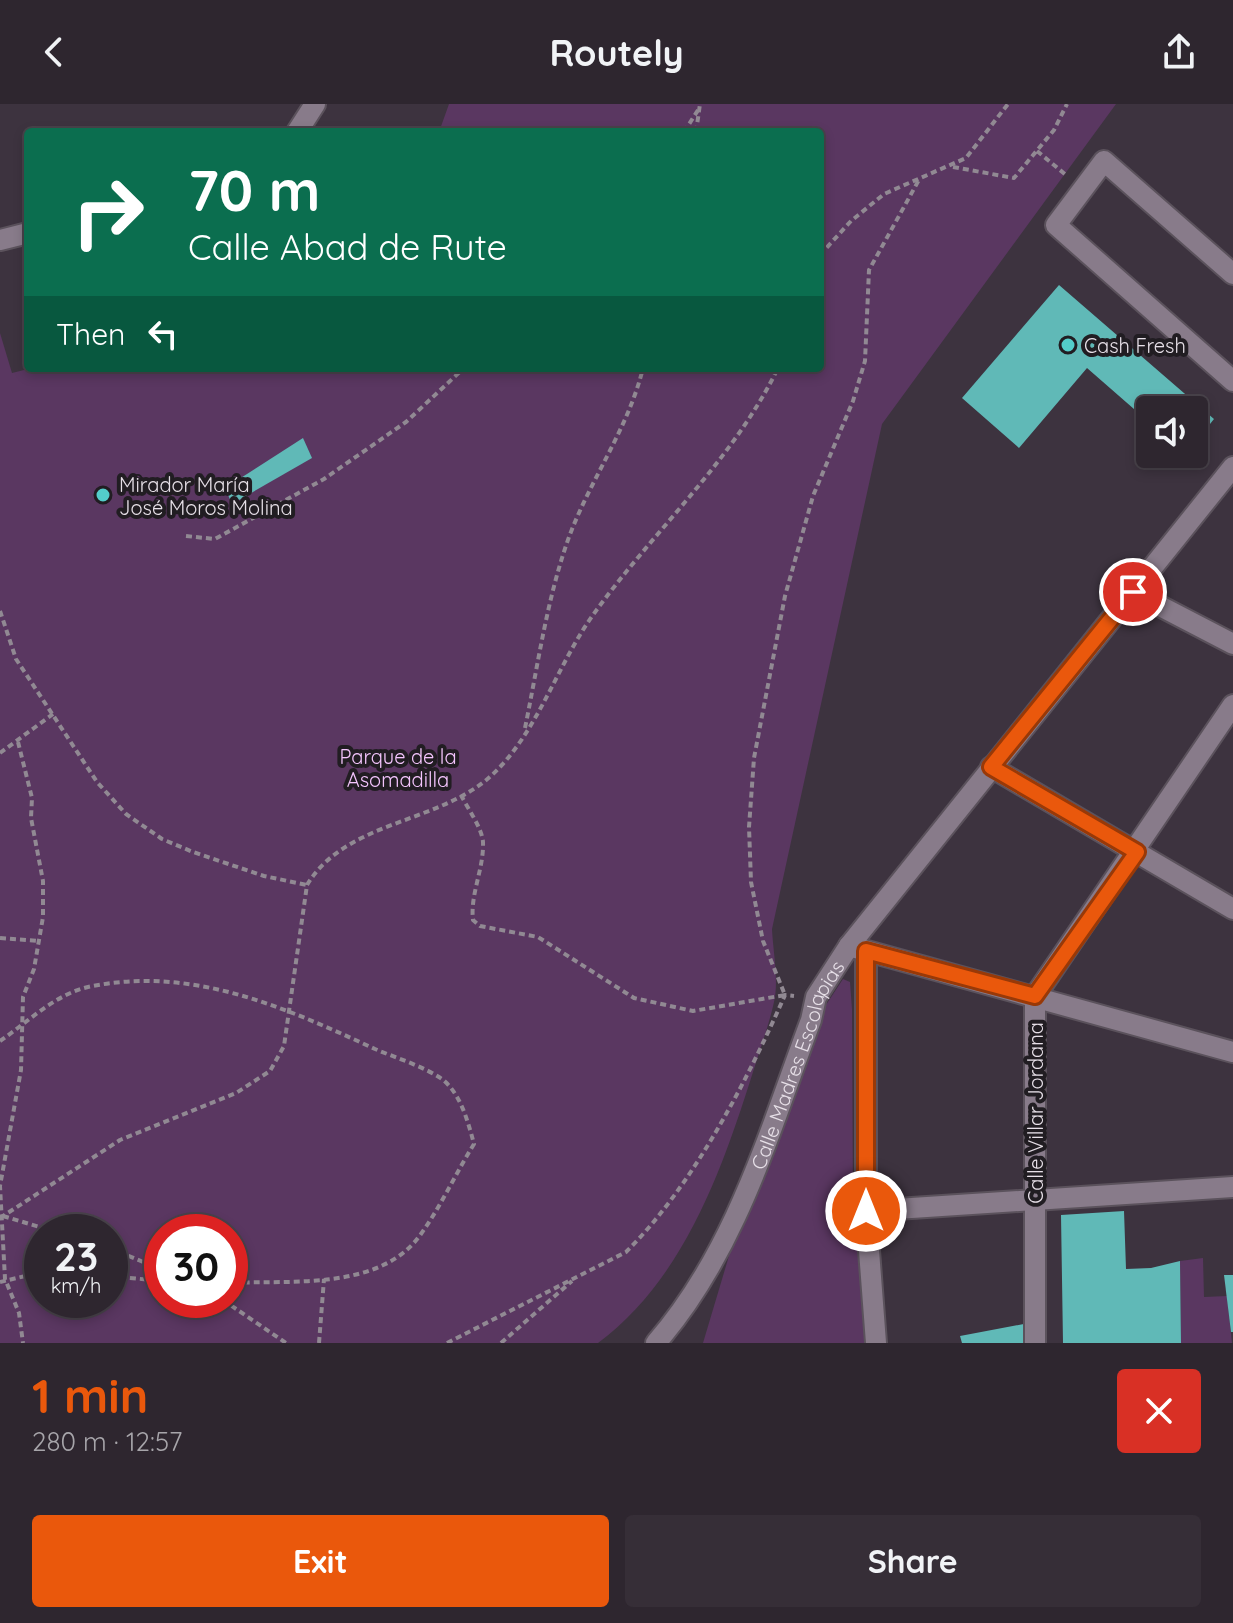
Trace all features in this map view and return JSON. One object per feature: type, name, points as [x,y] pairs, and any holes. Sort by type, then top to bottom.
[{"type":"street","points":[[300,128],[315,104]]},
{"type":"street","points":[[1233,274],[1104,161],[1056,225],[1233,381]]},
{"type":"street","points":[[0,240],[24,234]]},
{"type":"street","name":"Calle Madres Escolapias","points":[[656,1343],[705,1280],[734,1223],[811,1020],[816,997],[857,948],[991,767],[1233,467]]},
{"type":"street","points":[[1133,592],[1233,644]]},
{"type":"street","name":"Calle Villar Jordana","points":[[1035,1343],[1035,996],[1137,852],[1233,705]]},
{"type":"street","points":[[991,767],[1233,909]]},
{"type":"street","points":[[857,948],[1233,1052]]},
{"type":"street","name":"Calle Madres Escolapias","points":[[857,948],[866,1211],[876,1343]]},
{"type":"street","points":[[866,1211],[1233,1187]]},
{"type":"path","points":[[824,251],[851,221],[884,194],[953,167],[966,158],[1008,104]]},
{"type":"path","points":[[953,167],[1014,178],[1054,130],[1067,104]]},
{"type":"path","points":[[686,128],[700,106]]},
{"type":"path","points":[[697,128],[700,106]]},
{"type":"path","points":[[1037,151],[1083,189]]},
{"type":"path","points":[[447,1343],[626,1252],[647,1231],[714,1132],[767,1036],[785,995],[763,941],[751,882],[749,827],[754,758],[785,596],[813,496],[865,361],[869,270],[920,178]]},
{"type":"path","points":[[186,536],[215,539],[324,479],[406,422],[460,372]]},
{"type":"path","points":[[524,733],[547,616],[569,536],[634,403],[642,372]]},
{"type":"path","points":[[1,1217],[120,1140],[236,1093],[270,1071],[284,1046],[307,885],[318,866],[343,848],[461,795],[492,775],[524,733],[591,617],[657,533],[718,464],[758,409],[776,372]]},
{"type":"path","points":[[0,611],[16,659],[97,782],[126,814],[162,839],[224,864],[307,885]]},
{"type":"path","points":[[0,753],[53,714]]},
{"type":"path","points":[[18,742],[32,798],[31,818],[43,881],[40,941],[23,997],[21,1070],[0,1186],[2,1280],[19,1313],[23,1343]]},
{"type":"path","points":[[461,795],[483,839],[480,875],[472,906],[473,920],[480,926],[538,937],[634,998],[693,1011],[785,995],[816,997]]},
{"type":"path","points":[[0,938],[40,941]]},
{"type":"path","points":[[0,1041],[55,1001],[87,988],[144,982],[184,984],[253,996],[443,1080],[466,1113],[474,1144],[419,1237],[388,1264],[360,1274],[248,1282]]},
{"type":"path","points":[[1,1217],[24,1223]]},
{"type":"path","points":[[2,1280],[24,1276]]},
{"type":"path","points":[[501,1343],[577,1277]]},
{"type":"path","points":[[319,1343],[324,1279]]},
{"type":"path","points":[[248,1317],[286,1343]]},
{"type":"green space","name":"Parque de la Asomadilla","points":[[449,104],[1116,104],[882,424],[772,929],[776,984],[770,1019],[728,1147],[696,1220],[677,1255],[654,1287],[628,1317],[598,1343],[0,1343],[0,333],[12,373],[24,370],[824,372],[824,128],[440,128]]},
{"type":"green space","points":[[843,979],[850,982],[852,1009],[853,1211],[867,1343],[703,1343],[737,1229],[820,1014]]},
{"type":"green space","points":[[1203,1258],[1204,1297],[1227,1296],[1232,1343],[1181,1343],[1180,1261]]},
{"type":"building","name":"Cash Fresh","points":[[1059,285],[1187,396],[1136,396],[1136,411],[1087,368],[1019,448],[962,398]]},
{"type":"building","points":[[303,438],[312,458],[232,504],[225,488]]},
{"type":"building","points":[[1124,1211],[1126,1269],[1151,1268],[1180,1261],[1181,1343],[1063,1343],[1061,1215]]},
{"type":"building","points":[[1224,1275],[1233,1275],[1233,1332],[1231,1332]]},
{"type":"building","points":[[1029,1323],[1029,1343],[962,1343],[960,1336]]},
{"type":"place","name":"Cash Fresh","points":[[1068,345]]},
{"type":"place","name":"Mirador María José Moros Molina","points":[[103,495]]},
{"type":"route","points":[[866,1211],[866,951],[1035,996],[1137,852],[991,767],[1133,592]]}]
